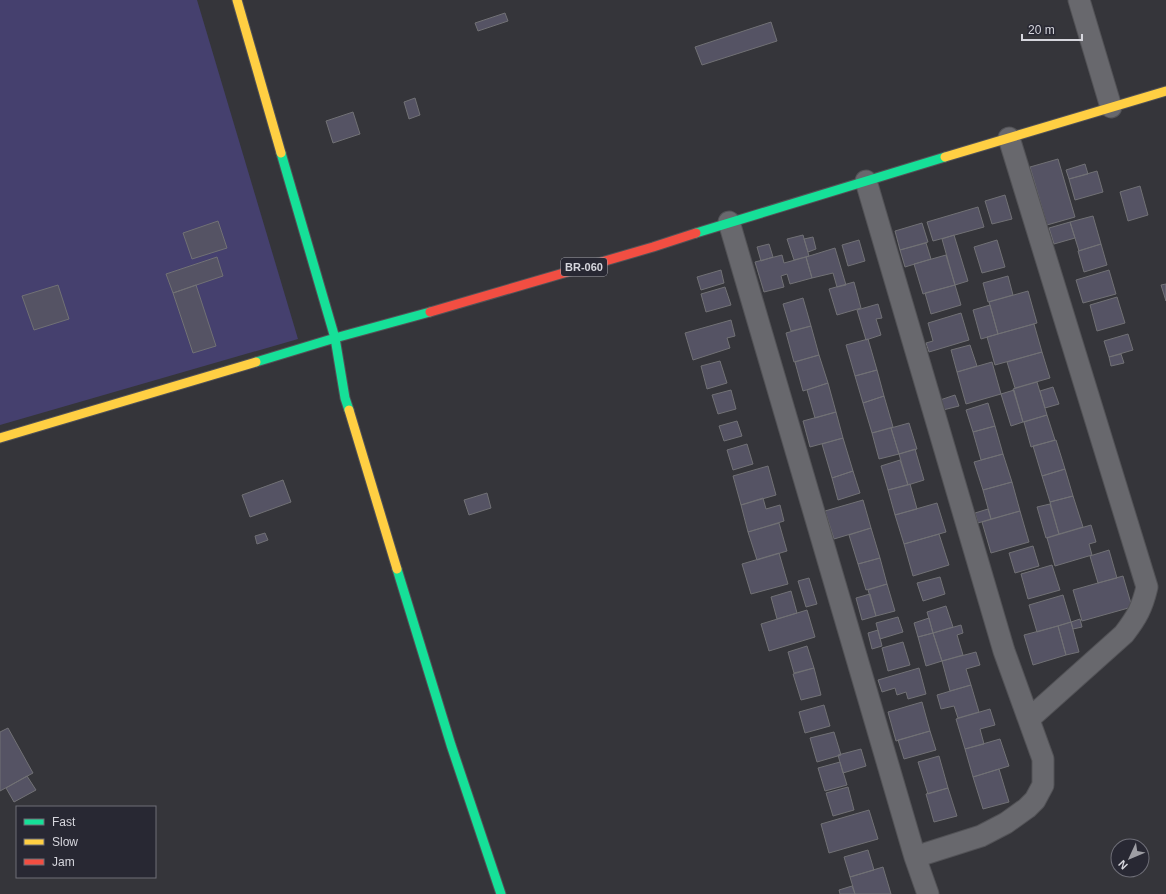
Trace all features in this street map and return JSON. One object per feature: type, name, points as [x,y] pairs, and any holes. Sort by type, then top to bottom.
[{"type":"main road","points":[[237,0],[335,338],[345,398],[451,745],[500,894]]},
{"type":"main road","name":"BR-060","points":[[0,438],[335,338],[654,247],[729,222],[1068,121],[1166,90]]},
{"type":"street","points":[[1079,0],[1111,107]]},
{"type":"street","points":[[1009,138],[1147,586],[1144,602],[1136,618],[1124,634],[1029,719]]},
{"type":"street","points":[[866,182],[1004,651],[1043,759],[1043,785],[1035,800],[1027,808],[1006,823],[981,836],[915,857]]},
{"type":"street","points":[[729,222],[915,857],[928,894]]},
{"type":"shaded area","points":[[0,0],[197,0],[298,339],[0,425]]},
{"type":"building","points":[[505,13],[508,21],[478,31],[475,23]]},
{"type":"building","points":[[771,22],[777,41],[702,65],[695,47]]},
{"type":"building","points":[[415,98],[420,115],[409,119],[404,102]]},
{"type":"building","points":[[353,112],[360,134],[333,143],[326,121]]},
{"type":"building","points":[[1058,159],[1075,217],[1047,225],[1030,167]]},
{"type":"building","points":[[1085,164],[1088,174],[1069,179],[1066,170]]},
{"type":"building","points":[[1097,171],[1103,192],[1075,200],[1069,179]]},
{"type":"building","points":[[1140,186],[1148,215],[1128,221],[1120,192]]},
{"type":"building","points":[[1005,195],[1012,219],[992,224],[985,201]]},
{"type":"building","points":[[978,207],[984,227],[933,241],[927,222]]},
{"type":"building","points":[[1093,216],[1101,244],[1079,251],[1070,222]]},
{"type":"building","points":[[218,221],[227,248],[192,259],[183,233]]},
{"type":"building","points":[[1070,222],[1075,238],[1054,244],[1049,228]]},
{"type":"building","points":[[922,223],[928,242],[900,250],[895,231]]},
{"type":"building","points":[[803,235],[809,256],[794,260],[787,239]]},
{"type":"building","points":[[954,235],[968,281],[955,285],[942,239]]},
{"type":"building","points":[[813,237],[816,249],[808,252],[804,239]]},
{"type":"building","points":[[859,240],[865,261],[848,266],[842,245]]},
{"type":"building","points":[[997,240],[1005,267],[982,273],[974,247]]},
{"type":"building","points":[[926,243],[931,259],[905,267],[900,250]]},
{"type":"building","points":[[769,244],[773,257],[761,261],[757,247]]},
{"type":"building","points":[[1101,244],[1107,265],[1084,272],[1078,251]]},
{"type":"building","points":[[835,248],[846,285],[837,287],[833,273],[812,278],[806,257]]},
{"type":"building","points":[[782,255],[784,263],[806,257],[812,278],[790,284],[787,274],[781,276],[784,287],[764,292],[755,262]]},
{"type":"building","points":[[946,255],[955,285],[923,294],[914,264]]},
{"type":"building","points":[[217,257],[223,276],[173,293],[166,274]]},
{"type":"building","points":[[721,270],[724,283],[701,290],[697,277]]},
{"type":"building","points":[[1109,270],[1116,294],[1083,303],[1076,280]]},
{"type":"building","points":[[1008,276],[1013,295],[988,302],[983,283]]},
{"type":"building","points":[[854,282],[861,308],[837,315],[829,289]]},
{"type":"building","points":[[1166,284],[1166,301],[1161,285]]},
{"type":"building","points":[[58,285],[69,319],[34,330],[22,296]]},
{"type":"building","points":[[196,285],[216,346],[193,353],[173,293]]},
{"type":"building","points":[[955,285],[961,305],[931,314],[925,293]]},
{"type":"building","points":[[725,287],[731,305],[706,312],[701,294]]},
{"type":"building","points":[[1028,291],[1037,323],[998,334],[989,302]]},
{"type":"building","points":[[1117,297],[1125,323],[1097,331],[1090,305]]},
{"type":"building","points":[[803,298],[811,326],[791,331],[783,304]]},
{"type":"building","points":[[878,304],[882,318],[876,319],[881,335],[866,340],[857,310]]},
{"type":"building","points":[[990,305],[998,334],[981,339],[973,310]]},
{"type":"building","points":[[961,313],[969,340],[929,352],[926,343],[933,341],[928,323]]},
{"type":"building","points":[[731,320],[735,336],[727,338],[730,348],[693,360],[685,333]]},
{"type":"building","points":[[1034,324],[1042,352],[995,365],[987,337]]},
{"type":"building","points":[[811,326],[819,355],[794,362],[786,333]]},
{"type":"building","points":[[1128,334],[1133,350],[1109,357],[1104,341]]},
{"type":"building","points":[[868,339],[877,370],[855,376],[846,345]]},
{"type":"building","points":[[970,345],[977,366],[957,372],[951,350]]},
{"type":"building","points":[[1042,352],[1050,378],[1015,388],[1007,362]]},
{"type":"building","points":[[1121,354],[1124,363],[1111,366],[1109,357]]},
{"type":"building","points":[[819,355],[828,383],[803,391],[795,362]]},
{"type":"building","points":[[720,361],[727,383],[707,389],[701,366]]},
{"type":"building","points":[[992,362],[1001,394],[966,404],[957,372]]},
{"type":"building","points":[[877,370],[884,396],[863,403],[855,376]]},
{"type":"building","points":[[1037,382],[1047,415],[1023,422],[1013,389]]},
{"type":"building","points":[[828,383],[836,412],[815,418],[807,390]]},
{"type":"building","points":[[1053,387],[1059,404],[1045,408],[1040,391]]},
{"type":"building","points":[[731,390],[736,409],[718,414],[712,395]]},
{"type":"building","points":[[1014,390],[1023,422],[1011,426],[1001,394]]},
{"type":"building","points":[[955,395],[959,406],[943,410],[940,400]]},
{"type":"building","points":[[884,396],[893,427],[872,433],[863,403]]},
{"type":"building","points":[[988,403],[995,426],[973,432],[966,410]]},
{"type":"building","points":[[836,412],[843,438],[810,447],[803,421]]},
{"type":"building","points":[[1047,415],[1055,440],[1031,447],[1024,422]]},
{"type":"building","points":[[737,421],[742,436],[724,441],[719,426]]},
{"type":"building","points":[[909,423],[917,449],[899,454],[891,428]]},
{"type":"building","points":[[995,426],[1003,454],[981,460],[973,432]]},
{"type":"building","points":[[891,428],[899,454],[879,459],[872,433]]},
{"type":"building","points":[[843,438],[853,471],[832,478],[822,444]]},
{"type":"building","points":[[1056,440],[1065,469],[1042,476],[1033,446]]},
{"type":"building","points":[[747,444],[753,464],[733,470],[727,450]]},
{"type":"building","points":[[915,449],[924,480],[908,485],[899,454]]},
{"type":"building","points":[[1003,454],[1012,482],[983,490],[974,462]]},
{"type":"building","points":[[900,460],[908,485],[888,490],[881,466]]},
{"type":"building","points":[[768,466],[776,495],[741,505],[733,476]]},
{"type":"building","points":[[1065,469],[1073,496],[1050,502],[1042,476]]},
{"type":"building","points":[[853,471],[860,493],[838,500],[832,478]]},
{"type":"building","points":[[283,480],[291,502],[250,517],[242,495]]},
{"type":"building","points":[[1012,482],[1020,511],[991,519],[983,490]]},
{"type":"building","points":[[910,484],[917,509],[895,515],[888,490]]},
{"type":"building","points":[[487,493],[491,508],[469,515],[464,500]]},
{"type":"building","points":[[1073,496],[1083,527],[1059,534],[1050,502]]},
{"type":"building","points":[[763,498],[766,509],[780,505],[784,521],[748,532],[741,505]]},
{"type":"building","points":[[863,500],[871,528],[834,539],[825,511]]},
{"type":"building","points":[[937,503],[946,532],[904,544],[895,515]]},
{"type":"building","points":[[1050,504],[1059,534],[1046,538],[1037,507]]},
{"type":"building","points":[[988,509],[991,519],[978,523],[975,513]]},
{"type":"building","points":[[1020,511],[1029,542],[991,553],[982,522]]},
{"type":"building","points":[[779,523],[787,551],[757,560],[748,532]]},
{"type":"building","points":[[1091,525],[1096,542],[1089,544],[1092,555],[1055,566],[1047,538]]},
{"type":"building","points":[[871,528],[880,558],[858,564],[849,535]]},
{"type":"building","points":[[265,533],[268,540],[257,544],[255,536]]},
{"type":"building","points":[[939,534],[949,565],[913,576],[904,544]]},
{"type":"building","points":[[1033,546],[1039,566],[1015,573],[1009,553]]},
{"type":"building","points":[[1109,550],[1117,578],[1098,583],[1090,556]]},
{"type":"building","points":[[779,553],[788,584],[751,594],[742,564]]},
{"type":"building","points":[[880,558],[887,584],[866,590],[858,564]]},
{"type":"building","points":[[1052,565],[1060,590],[1028,599],[1021,574]]},
{"type":"building","points":[[1123,576],[1132,607],[1082,621],[1073,590]]},
{"type":"building","points":[[940,577],[945,594],[923,601],[917,583]]},
{"type":"building","points":[[809,578],[817,604],[806,607],[798,581]]},
{"type":"building","points":[[887,584],[895,611],[876,616],[868,590]]},
{"type":"building","points":[[791,591],[797,613],[777,619],[771,597]]},
{"type":"building","points":[[870,594],[876,616],[862,620],[856,598]]},
{"type":"building","points":[[1063,595],[1071,622],[1037,632],[1029,605]]},
{"type":"building","points":[[946,606],[953,627],[933,633],[927,612]]},
{"type":"building","points":[[807,610],[815,637],[769,651],[761,624]]},
{"type":"building","points":[[898,617],[903,632],[880,639],[876,623]]},
{"type":"building","points":[[929,618],[933,633],[918,637],[914,623]]},
{"type":"building","points":[[1080,619],[1082,627],[1073,629],[1071,622]]},
{"type":"building","points":[[1071,622],[1079,652],[1066,655],[1058,626]]},
{"type":"building","points":[[961,625],[963,633],[957,635],[963,655],[942,661],[933,633]]},
{"type":"building","points":[[1058,626],[1066,655],[1033,665],[1024,635]]},
{"type":"building","points":[[878,630],[882,646],[872,649],[868,633]]},
{"type":"building","points":[[933,633],[942,661],[926,666],[918,637]]},
{"type":"building","points":[[903,642],[910,665],[888,671],[882,648]]},
{"type":"building","points":[[807,646],[814,668],[794,673],[788,652]]},
{"type":"building","points":[[976,652],[980,665],[966,669],[971,685],[950,691],[942,661]]},
{"type":"building","points":[[814,668],[821,695],[801,700],[793,674]]},
{"type":"building","points":[[919,668],[926,694],[908,699],[906,692],[897,695],[895,688],[882,692],[878,680]]},
{"type":"building","points":[[971,685],[979,712],[958,718],[954,706],[941,709],[937,695]]},
{"type":"building","points":[[922,702],[930,731],[896,741],[888,712]]},
{"type":"building","points":[[824,705],[830,726],[805,733],[799,712]]},
{"type":"building","points":[[990,709],[995,725],[980,729],[984,744],[965,749],[956,719]]},
{"type":"building","points":[[8,728],[33,773],[0,791],[0,732]]},
{"type":"building","points":[[930,731],[936,750],[904,759],[898,740]]},
{"type":"building","points":[[834,732],[841,755],[817,762],[810,738]]},
{"type":"building","points":[[1000,739],[1009,766],[973,777],[965,749]]},
{"type":"building","points":[[861,749],[866,766],[843,773],[838,755]]},
{"type":"building","points":[[939,756],[948,788],[928,794],[918,762]]},
{"type":"building","points":[[840,762],[847,785],[825,791],[818,768]]},
{"type":"building","points":[[999,769],[1009,802],[983,809],[973,777]]},
{"type":"building","points":[[27,776],[36,790],[14,802],[6,788]]},
{"type":"building","points":[[848,787],[854,810],[833,816],[826,793]]},
{"type":"building","points":[[948,788],[957,816],[934,822],[926,794]]},
{"type":"building","points":[[869,810],[878,839],[829,853],[821,824]]},
{"type":"building","points":[[868,850],[874,870],[850,877],[844,857]]},
{"type":"building","points":[[883,867],[891,894],[855,894],[850,877]]},
{"type":"building","points":[[852,886],[855,894],[840,894],[839,890]]},
{"type":"traffic: fast","points":[[281,153],[335,338],[345,398],[349,410]]},
{"type":"traffic: fast","points":[[696,233],[945,157]]},
{"type":"traffic: fast","points":[[256,362],[335,338],[430,312]]},
{"type":"traffic: fast","points":[[397,569],[451,745],[501,894]]},
{"type":"traffic: slow","points":[[237,0],[281,153]]},
{"type":"traffic: slow","points":[[945,157],[1166,91]]},
{"type":"traffic: slow","points":[[0,438],[256,362]]},
{"type":"traffic: slow","points":[[349,410],[397,569]]},
{"type":"traffic: jam","points":[[430,312],[696,233]]}]
